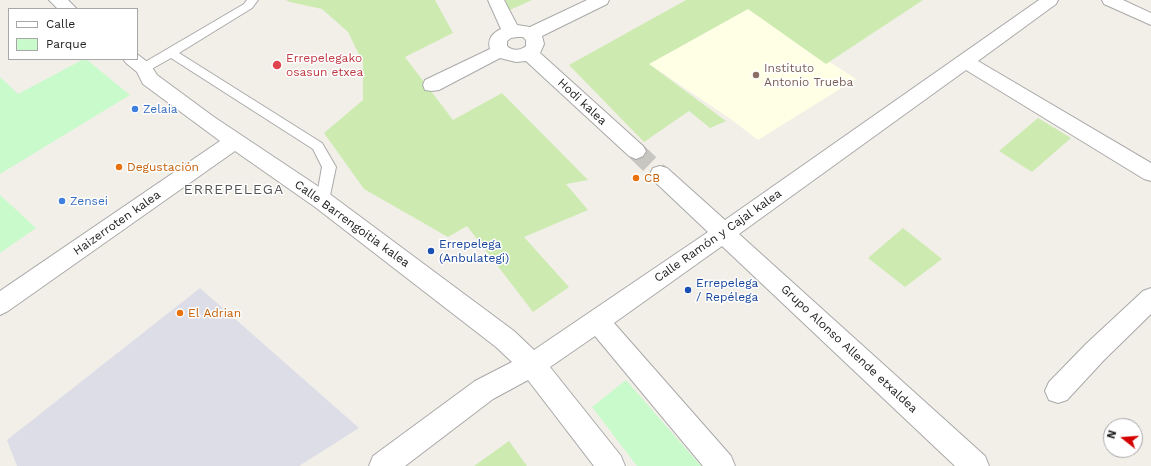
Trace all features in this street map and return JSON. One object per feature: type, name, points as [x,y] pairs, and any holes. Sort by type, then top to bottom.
[{"type":"street","points":[[57,0],[68,8]]},
{"type":"street","points":[[496,0],[511,31]]},
{"type":"street","points":[[530,44],[522,31],[511,31],[506,33],[498,40],[497,43],[500,51],[509,56],[515,57],[530,44],[601,0]]},
{"type":"street","name":"Calle Ramón y Cajal kalea","points":[[383,466],[484,390],[532,364],[597,321],[908,104],[1050,0]]},
{"type":"street","points":[[1110,0],[1151,20]]},
{"type":"street","name":"Hodi kalea","points":[[530,44],[636,151]]},
{"type":"street","points":[[432,85],[500,51]]},
{"type":"street","points":[[965,61],[1151,173]]},
{"type":"street","name":"Calle Barrengoitia kalea","points":[[138,64],[150,79],[233,142],[323,201],[467,308],[505,339],[532,364],[611,466]]},
{"type":"street","name":"Haizerroten kalea","points":[[0,304],[233,142]]},
{"type":"street","points":[[660,174],[723,233]]},
{"type":"street","name":"Grupo Alonso Allende etxaldea","points":[[723,233],[975,466]]},
{"type":"street","points":[[1058,391],[1095,352],[1151,298]]},
{"type":"street","points":[[597,321],[721,466]]},
{"type":"lane","points":[[138,64],[171,53],[248,6],[253,0]]},
{"type":"lane","points":[[171,53],[318,146],[329,167],[323,201]]},
{"type":"shaded area","name":"Instituto Antonio Trueba","points":[[748,9],[856,79],[758,140],[732,120],[649,64]]},
{"type":"shaded area","points":[[200,288],[359,428],[299,466],[17,466],[7,440]]},
{"type":"green space","points":[[286,0],[435,0],[453,33],[405,57],[453,120],[502,93],[588,180],[566,184],[588,210],[524,237],[569,287],[533,312],[467,226],[448,237],[364,189],[324,133],[363,100],[363,63],[348,32],[322,9]]},
{"type":"green space","points":[[505,0],[532,0],[510,10]]},
{"type":"green space","points":[[686,0],[923,0],[826,64],[748,9],[649,64],[726,121],[710,128],[689,111],[644,142],[569,65]]},
{"type":"green space","points":[[82,60],[87,60],[130,95],[0,174],[0,77],[18,94]]},
{"type":"green space","points":[[1038,118],[1071,138],[1032,172],[999,151]]},
{"type":"green space","points":[[0,195],[36,228],[0,253]]},
{"type":"green space","points":[[903,228],[942,259],[905,287],[868,258]]},
{"type":"green space","points":[[626,380],[701,466],[637,466],[592,407]]},
{"type":"green space","points":[[509,441],[527,466],[474,466]]},
{"type":"tunnel","points":[[636,151],[660,174]]},
{"type":"place","name":"Errepelegako osasun etxea","points":[[277,65]]},
{"type":"place","name":"Instituto Antonio Trueba","points":[[756,75]]},
{"type":"place","name":"Zelaia","points":[[135,109]]},
{"type":"place","name":"Degustación","points":[[119,167]]},
{"type":"place","name":"CB","points":[[636,178]]},
{"type":"place","name":"Zensei","points":[[62,201]]},
{"type":"place","name":"Errepelega (Anbulategi)","points":[[431,251]]},
{"type":"place","name":"Errepelega / Repélega","points":[[688,290]]},
{"type":"place","name":"El Adrian","points":[[180,313]]},
{"type":"district","name":"ERREPELEGA","points":[[234,190]]}]
